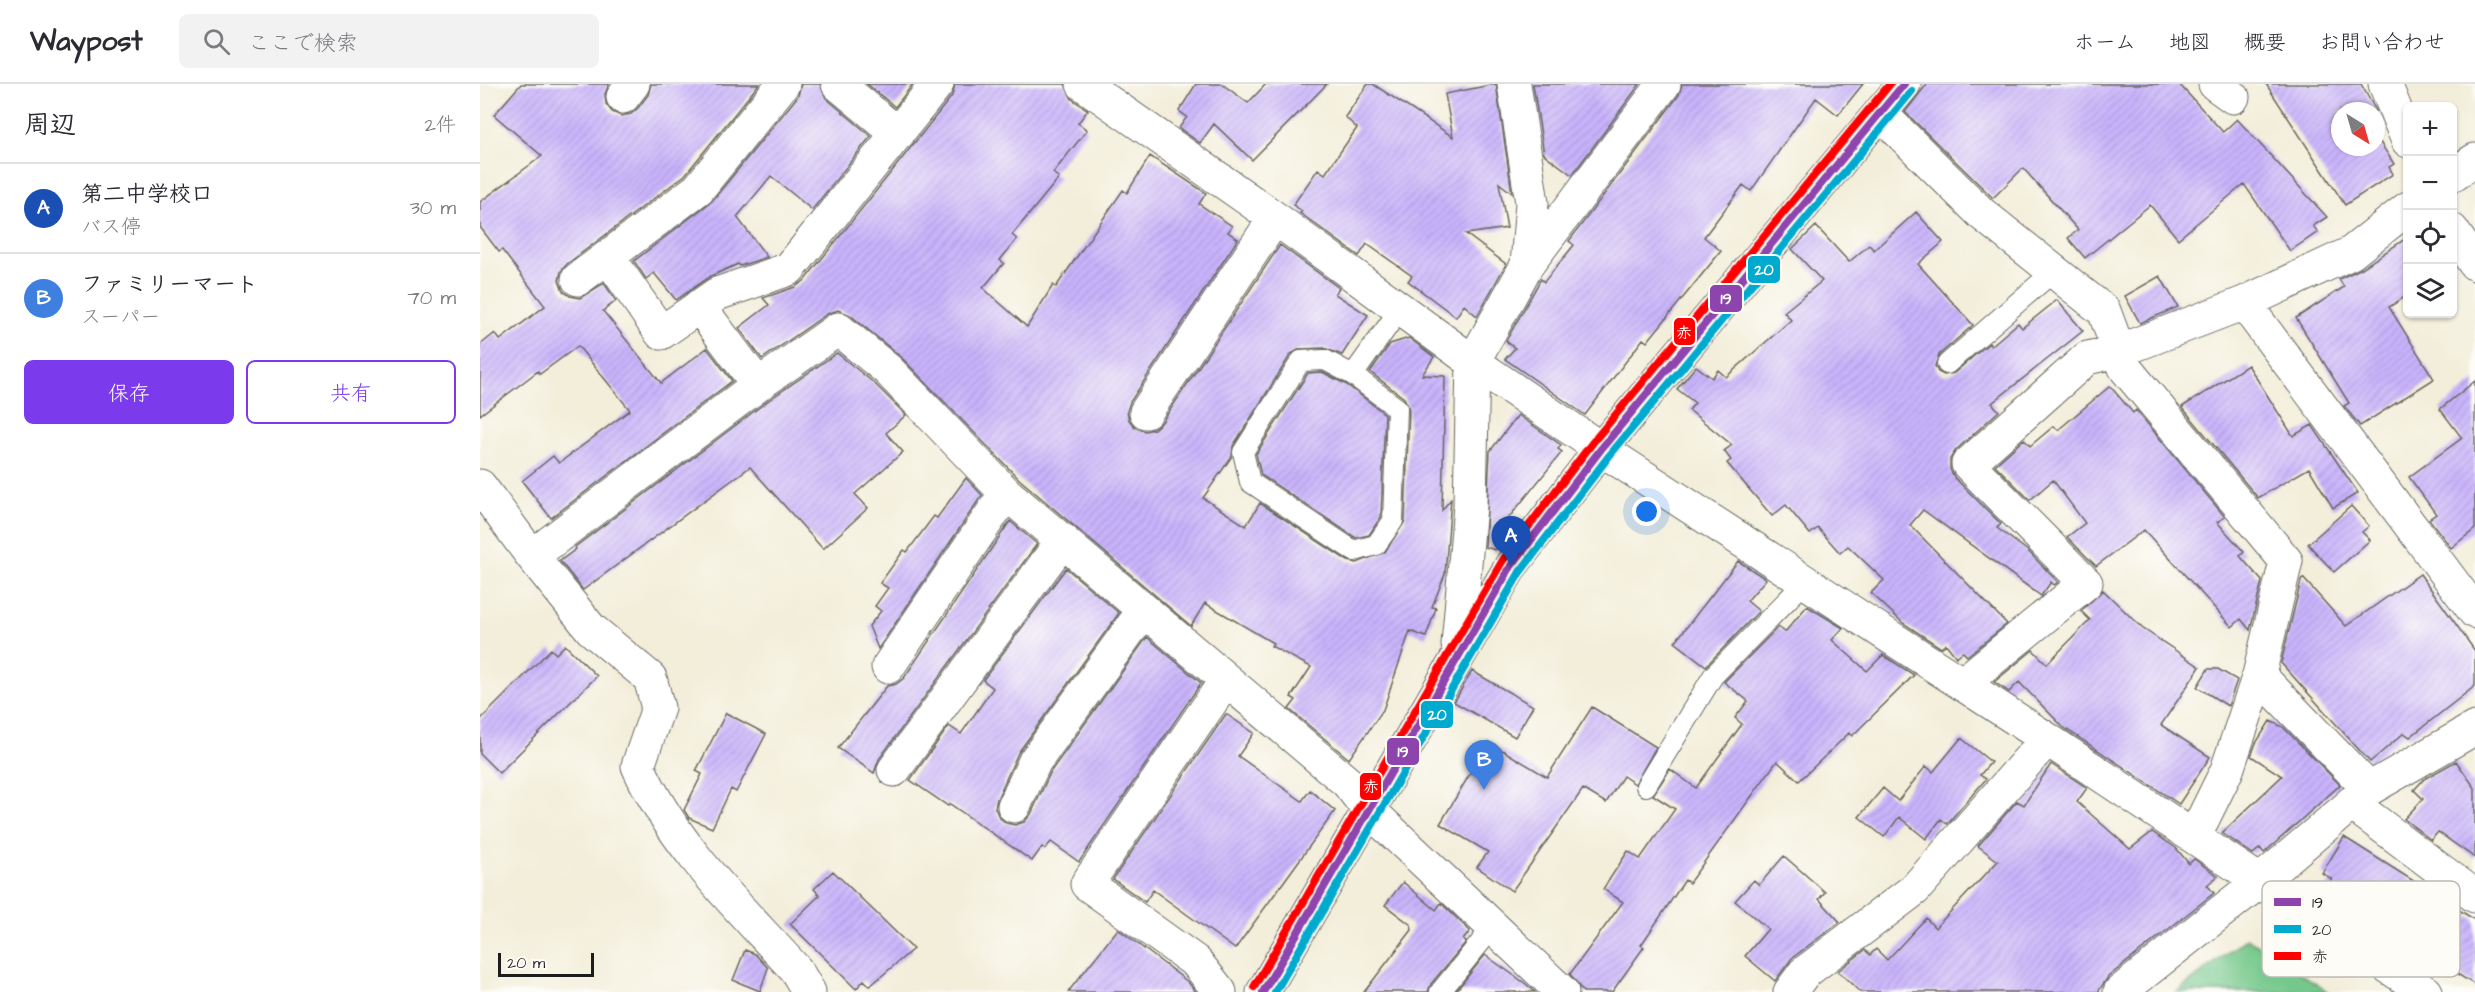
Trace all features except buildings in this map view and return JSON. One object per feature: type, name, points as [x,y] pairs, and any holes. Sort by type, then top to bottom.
[{"type":"street","points":[[578,279],[609,258],[698,189],[783,84]]},
{"type":"street","points":[[838,84],[898,134]]},
{"type":"street","points":[[609,258],[661,333],[717,294],[789,269],[937,84]]},
{"type":"street","points":[[1083,84],[1275,218],[1473,362],[1601,449],[2047,739],[2260,881]]},
{"type":"street","points":[[1514,84],[1532,203],[1527,265]]},
{"type":"street","points":[[1457,656],[1470,506],[1473,362],[1527,265],[1664,84]]},
{"type":"street","points":[[1263,992],[1511,566],[1601,449],[1904,84]]},
{"type":"street","points":[[2385,84],[2403,129]]},
{"type":"street","points":[[1881,113],[1982,214],[2104,311],[2125,368],[2286,561],[2259,675],[2227,770],[2194,837]]},
{"type":"street","points":[[2457,172],[2475,160]]},
{"type":"street","points":[[1962,684],[2086,583],[1968,464],[2087,358],[2119,351],[2244,303],[2351,253],[2405,210]]},
{"type":"street","points":[[1146,412],[1275,218]]},
{"type":"street","points":[[2457,237],[2475,264]]},
{"type":"street","points":[[2244,303],[2475,612]]},
{"type":"street","points":[[699,306],[758,384]]},
{"type":"street","points":[[532,556],[758,384],[838,329],[888,370],[1006,494],[1348,783],[1368,810],[1562,992]]},
{"type":"street","points":[[480,486],[532,556],[591,629],[650,678],[658,708],[638,766],[654,801],[688,851],[796,970],[809,992]]},
{"type":"street","points":[[888,667],[1006,494]]},
{"type":"street","points":[[894,770],[1063,540]]},
{"type":"street","points":[[1014,806],[1035,761],[1144,610]]},
{"type":"street","points":[[2259,675],[2360,796],[2458,881]]},
{"type":"street","points":[[1220,992],[1196,962],[1087,884],[1226,681]]},
{"type":"street","points":[[2120,992],[2260,881],[2360,796],[2475,728]]},
{"type":"street","points":[[1790,992],[1804,973],[1915,889],[2047,739]]},
{"type":"street","points":[[2460,883],[2475,896]]},
{"type":"street","points":[[2404,977],[2426,992]]},
{"type":"lane","points":[[1947,364],[2054,271]]},
{"type":"lane","points":[[1353,375],[1400,309]]},
{"type":"lane","points":[[1325,360],[1353,375],[1397,408],[1393,521],[1376,545],[1354,551],[1250,482],[1243,452],[1301,361],[1325,360]]},
{"type":"lane","points":[[1646,786],[1713,676],[1805,582]]},
{"type":"lane","points":[[1440,992],[1493,927]]},
{"type":"green space","points":[[2247,938],[2262,948],[2262,977],[2306,977],[2328,992],[2177,992]]},
{"type":"transit line","name":"赤","points":[[1254,987],[1503,560],[1593,442],[1890,84]]},
{"type":"transit line","name":"19","points":[[1263,992],[1511,566],[1601,449],[1904,84]]},
{"type":"transit line","name":"20","points":[[1275,992],[1520,572],[1609,456],[1912,91]]},
{"type":"place","name":"第二中学校口","points":[[1511,566]]},
{"type":"place","name":"ファミリーマート","points":[[1484,790]]}]
